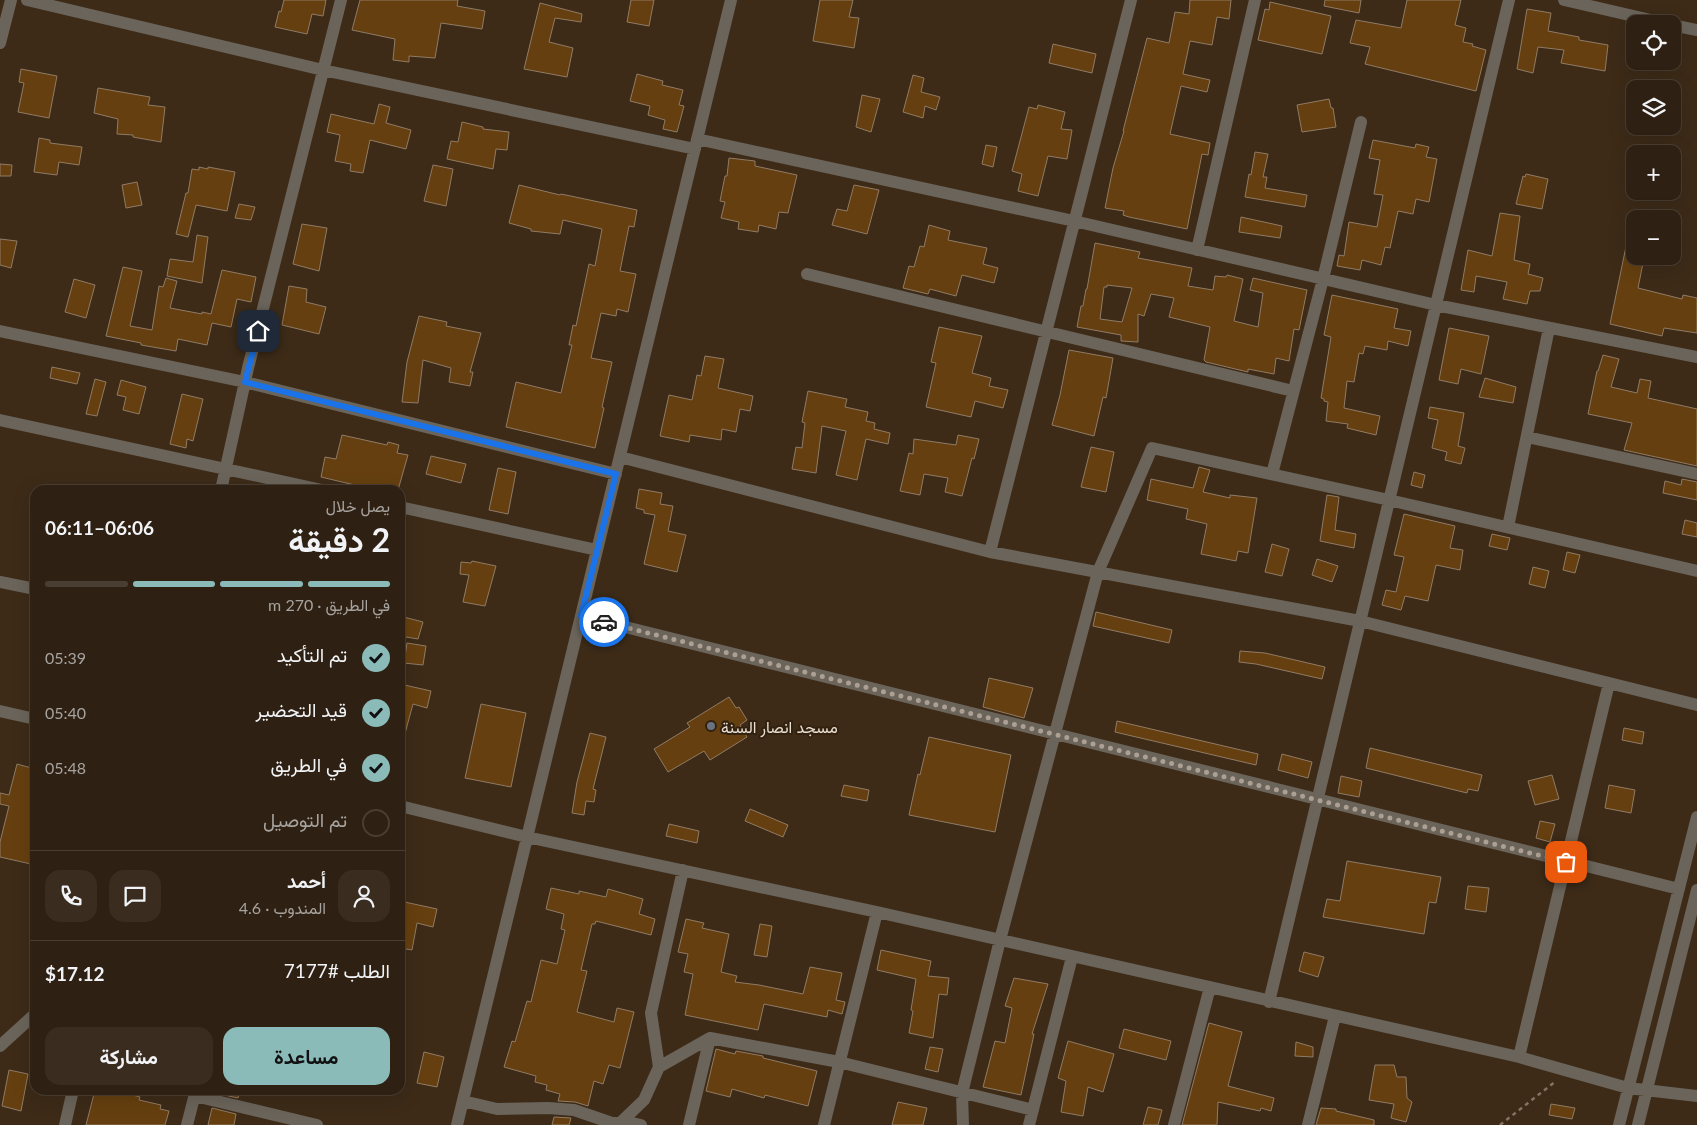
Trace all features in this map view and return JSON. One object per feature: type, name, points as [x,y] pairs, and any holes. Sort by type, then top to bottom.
[{"type":"street","points":[[0,43],[11,0]]},
{"type":"street","points":[[27,0],[323,70],[1074,221],[1436,305],[1697,357]]},
{"type":"street","points":[[222,485],[245,382],[341,0]]},
{"type":"street","points":[[457,1125],[731,0]]},
{"type":"street","points":[[990,552],[1131,0]]},
{"type":"street","points":[[1196,250],[1255,0]]},
{"type":"street","points":[[1269,1002],[1509,0]]},
{"type":"street","points":[[1564,0],[1629,15]]},
{"type":"street","points":[[1681,27],[1697,30]]},
{"type":"street","points":[[1272,474],[1323,279],[1361,122]]},
{"type":"street","points":[[808,274],[1293,391]]},
{"type":"street","points":[[1508,527],[1549,328]]},
{"type":"street","points":[[0,331],[245,382],[616,474]]},
{"type":"street","points":[[0,420],[299,485]]},
{"type":"street","points":[[1527,437],[1697,474]]},
{"type":"street","points":[[963,1125],[962,1092],[1000,940],[1098,572],[1152,448],[1697,571]]},
{"type":"street","points":[[620,456],[990,552],[1360,621],[1697,705]]},
{"type":"street","points":[[405,508],[597,550]]},
{"type":"street","points":[[0,582],[30,588]]},
{"type":"street","points":[[581,616],[1679,889]]},
{"type":"street","points":[[1519,1057],[1610,683]]},
{"type":"street","points":[[0,711],[30,718]]},
{"type":"street","points":[[405,807],[527,837],[877,912],[1519,1057],[1628,1088],[1697,1096]]},
{"type":"street","points":[[1619,1125],[1697,817]]},
{"type":"street","points":[[463,1101],[497,1109],[548,1108],[574,1110],[598,1122],[620,1123],[644,1100],[659,1067],[651,1013],[683,870]]},
{"type":"street","points":[[1638,1125],[1697,890]]},
{"type":"street","points":[[824,1125],[877,912]]},
{"type":"street","points":[[1029,1125],[1072,956]]},
{"type":"street","points":[[1174,1125],[1210,987]]},
{"type":"street","points":[[1308,1125],[1335,1016]]},
{"type":"street","points":[[0,1046],[30,1019]]},
{"type":"street","points":[[659,1067],[710,1038],[839,1062],[1033,1110]]},
{"type":"street","points":[[689,1125],[710,1038]]},
{"type":"street","points":[[65,1125],[72,1095]]},
{"type":"street","points":[[187,1125],[194,1095]]},
{"type":"street","points":[[203,1095],[317,1125]]},
{"type":"street","points":[[623,1121],[641,1125]]},
{"type":"path","points":[[1500,1125],[1509,1116],[1569,1071]]},
{"type":"building","points":[[284,0],[326,0],[323,16],[312,14],[307,34],[275,27]]},
{"type":"building","points":[[360,0],[458,0],[457,6],[485,11],[482,29],[441,23],[435,58],[409,56],[409,62],[393,60],[395,39],[352,30]]},
{"type":"building","points":[[631,0],[654,0],[649,26],[627,22]]},
{"type":"building","points":[[820,0],[853,0],[849,17],[859,18],[854,48],[813,41]]},
{"type":"building","points":[[1190,0],[1231,0],[1229,19],[1217,17],[1212,45],[1190,41],[1183,74],[1210,80],[1207,92],[1181,86],[1170,134],[1210,143],[1208,155],[1202,154],[1187,229],[1129,217],[1123,215],[1124,211],[1105,208],[1113,168],[1147,38],[1169,43],[1175,12],[1189,14]]},
{"type":"building","points":[[1325,0],[1361,0],[1359,13],[1324,6]]},
{"type":"building","points":[[1407,0],[1461,0],[1455,25],[1466,28],[1463,42],[1486,50],[1476,91],[1365,64],[1370,47],[1350,43],[1356,20],[1401,28]]},
{"type":"building","points":[[1270,2],[1331,16],[1322,54],[1258,40],[1265,9],[1269,10]]},
{"type":"building","points":[[540,3],[582,14],[581,22],[555,18],[549,42],[573,48],[567,77],[524,69]]},
{"type":"building","points":[[1527,9],[1551,13],[1548,31],[1579,37],[1579,40],[1608,45],[1605,71],[1561,63],[1564,50],[1538,47],[1533,73],[1517,69]]},
{"type":"building","points":[[1053,44],[1096,54],[1092,73],[1049,63]]},
{"type":"building","points":[[21,69],[57,76],[49,118],[18,112],[24,83],[19,82]]},
{"type":"building","points":[[637,74],[663,81],[662,85],[683,90],[679,105],[684,106],[677,132],[663,129],[665,120],[648,115],[650,106],[630,101]]},
{"type":"building","points":[[913,75],[924,78],[921,92],[940,97],[936,110],[925,106],[923,118],[903,112]]},
{"type":"building","points":[[98,88],[150,97],[148,105],[165,107],[161,142],[133,137],[133,135],[117,134],[118,119],[94,113]]},
{"type":"building","points":[[862,95],[880,99],[871,132],[856,127]]},
{"type":"building","points":[[1329,99],[1331,108],[1333,108],[1336,127],[1302,132],[1297,105]]},
{"type":"building","points":[[379,104],[390,107],[386,123],[411,130],[406,149],[370,140],[363,173],[350,171],[351,164],[335,161],[340,135],[327,132],[331,114],[374,124]]},
{"type":"building","points":[[1038,105],[1065,112],[1061,129],[1072,130],[1067,159],[1048,156],[1038,196],[1018,191],[1022,174],[1012,171],[1029,107],[1037,109]]},
{"type":"building","points":[[462,122],[483,127],[483,129],[509,132],[507,150],[496,149],[493,169],[447,159],[451,141],[458,142]]},
{"type":"building","points":[[39,138],[50,140],[50,143],[82,147],[79,165],[59,162],[57,175],[34,172]]},
{"type":"building","points":[[1373,140],[1415,148],[1416,144],[1429,147],[1426,157],[1437,159],[1429,202],[1416,199],[1413,214],[1398,211],[1390,248],[1385,247],[1381,265],[1362,260],[1360,270],[1337,266],[1339,255],[1344,256],[1349,222],[1377,227],[1383,195],[1374,194],[1380,160],[1369,158]]},
{"type":"building","points":[[986,145],[997,147],[993,167],[982,164]]},
{"type":"building","points":[[1255,152],[1268,154],[1263,177],[1267,177],[1265,188],[1307,195],[1305,207],[1245,197]]},
{"type":"building","points":[[729,158],[755,161],[755,166],[797,175],[788,213],[779,212],[776,229],[759,225],[758,232],[738,229],[739,222],[721,218],[725,202],[720,201],[725,176],[727,176]]},
{"type":"building","points":[[0,164],[12,165],[11,176],[0,176]]},
{"type":"building","points":[[433,165],[453,169],[446,206],[424,201]]},
{"type":"building","points":[[199,167],[235,172],[227,211],[196,205],[188,237],[176,234],[186,193],[188,193],[192,169],[199,170]]},
{"type":"building","points":[[1526,174],[1548,179],[1542,209],[1516,204],[1523,176],[1525,177]]},
{"type":"building","points":[[137,182],[142,205],[126,208],[122,185]]},
{"type":"building","points":[[519,185],[637,210],[634,227],[629,226],[620,271],[636,274],[628,312],[617,309],[616,316],[601,313],[591,358],[612,362],[595,448],[506,427],[516,382],[561,393],[572,345],[569,345],[573,325],[576,326],[589,264],[595,266],[602,229],[563,220],[560,234],[531,231],[531,229],[509,223]]},
{"type":"building","points":[[854,185],[879,190],[867,234],[832,225],[837,209],[847,211]]},
{"type":"building","points":[[239,204],[255,207],[251,220],[235,218]]},
{"type":"building","points":[[1500,213],[1520,216],[1514,260],[1530,264],[1528,274],[1543,278],[1540,291],[1530,291],[1527,304],[1503,299],[1507,282],[1476,276],[1474,292],[1461,290],[1468,250],[1492,256]]},
{"type":"building","points":[[1241,217],[1282,226],[1280,238],[1239,232]]},
{"type":"building","points":[[302,224],[327,228],[319,271],[293,264]]},
{"type":"building","points":[[929,225],[950,231],[948,240],[987,248],[983,264],[998,268],[994,283],[962,275],[956,296],[930,289],[928,294],[903,288],[909,266],[914,267],[920,246],[924,247]]},
{"type":"building","points":[[197,235],[208,237],[202,283],[167,276],[170,259],[193,262]]},
{"type":"building","points":[[0,239],[17,241],[11,268],[0,265]]},
{"type":"building","points":[[1095,243],[1140,252],[1138,258],[1192,268],[1188,286],[1213,290],[1215,276],[1226,277],[1227,275],[1243,279],[1234,321],[1258,327],[1263,293],[1250,290],[1253,278],[1307,290],[1299,330],[1294,329],[1289,361],[1276,358],[1274,374],[1248,369],[1248,372],[1206,362],[1204,360],[1210,327],[1169,317],[1174,298],[1151,294],[1144,316],[1138,314],[1138,342],[1121,341],[1121,335],[1077,327],[1087,289]],"holes":[[[1107,285],[1132,288],[1122,322],[1100,319],[1104,287],[1107,287]]]},
{"type":"building","points":[[1626,247],[1626,265],[1643,265],[1638,288],[1682,299],[1683,295],[1697,298],[1697,333],[1664,328],[1662,336],[1610,324]]},
{"type":"building","points":[[123,267],[142,271],[130,326],[152,330],[159,286],[163,287],[166,278],[177,281],[170,308],[211,314],[222,270],[256,277],[251,302],[237,299],[231,327],[212,323],[207,345],[178,339],[176,351],[106,336]]},
{"type":"building","points":[[74,279],[95,285],[86,318],[65,312]]},
{"type":"building","points":[[289,286],[307,289],[306,302],[326,307],[319,334],[282,325]]},
{"type":"building","points":[[1332,295],[1398,309],[1394,328],[1411,331],[1408,346],[1388,341],[1387,350],[1365,346],[1363,354],[1359,353],[1354,382],[1347,381],[1344,408],[1380,416],[1376,435],[1347,428],[1348,424],[1326,421],[1328,402],[1321,398],[1331,337],[1324,335]]},
{"type":"building","points":[[419,316],[447,322],[446,326],[481,333],[470,372],[473,372],[470,386],[449,382],[451,368],[423,360],[418,403],[402,402],[407,362]]},
{"type":"building","points":[[939,327],[982,336],[972,373],[991,378],[989,386],[1008,390],[1003,408],[975,401],[971,417],[926,407],[936,363],[931,362]]},
{"type":"building","points":[[1449,328],[1489,336],[1481,374],[1461,369],[1458,384],[1439,380]]},
{"type":"building","points":[[1069,350],[1113,358],[1106,398],[1103,397],[1094,436],[1052,425]]},
{"type":"building","points":[[1603,355],[1619,359],[1611,387],[1637,393],[1640,379],[1651,381],[1648,398],[1697,409],[1697,466],[1624,450],[1632,423],[1588,414],[1597,371]]},
{"type":"building","points":[[705,356],[724,359],[718,388],[753,396],[750,411],[740,409],[736,432],[722,429],[721,440],[690,435],[689,442],[660,436],[669,395],[692,400],[697,375],[701,376]]},
{"type":"building","points":[[52,367],[80,373],[77,384],[50,378]]},
{"type":"building","points":[[1485,378],[1516,387],[1513,403],[1479,397]]},
{"type":"building","points":[[95,379],[106,382],[97,416],[86,414]]},
{"type":"building","points":[[121,380],[146,387],[139,414],[123,410],[126,397],[117,395]]},
{"type":"building","points":[[808,391],[847,399],[845,407],[868,412],[866,421],[875,423],[874,429],[890,433],[888,444],[866,439],[857,480],[836,475],[846,431],[822,426],[816,473],[792,469],[796,447],[802,448],[805,423],[802,422]]},
{"type":"building","points":[[182,394],[203,399],[193,441],[187,439],[186,448],[170,444]]},
{"type":"building","points":[[1430,407],[1464,413],[1458,446],[1465,448],[1461,464],[1445,460],[1447,452],[1432,448],[1438,420],[1428,418]]},
{"type":"building","points":[[342,435],[387,445],[388,442],[399,445],[397,453],[408,455],[399,485],[355,485],[321,477],[325,457],[336,459]]},
{"type":"building","points":[[958,435],[979,439],[962,496],[945,492],[948,478],[924,474],[920,495],[900,491],[909,453],[913,454],[914,439],[956,445]]},
{"type":"building","points":[[1091,447],[1114,452],[1106,492],[1081,487]]},
{"type":"building","points":[[431,456],[466,464],[461,483],[426,474]]},
{"type":"building","points":[[1199,467],[1210,470],[1203,492],[1230,498],[1230,495],[1257,498],[1248,553],[1238,551],[1236,561],[1201,554],[1207,524],[1186,519],[1188,509],[1147,500],[1151,479],[1193,488]]},
{"type":"building","points":[[498,468],[516,472],[508,514],[489,510]]},
{"type":"building","points":[[1414,472],[1425,475],[1422,488],[1411,485]]},
{"type":"building","points":[[1682,479],[1697,482],[1697,500],[1663,493],[1665,481],[1681,485]]},
{"type":"building","points":[[639,489],[662,493],[660,504],[673,506],[668,531],[686,535],[677,572],[644,564],[655,515],[644,513],[644,510],[636,508]]},
{"type":"building","points":[[1327,495],[1339,497],[1335,530],[1356,534],[1354,548],[1320,541]]},
{"type":"building","points":[[1404,514],[1455,526],[1450,548],[1463,550],[1460,570],[1436,565],[1428,601],[1405,596],[1401,610],[1382,605],[1386,590],[1396,592],[1404,557],[1394,555]]},
{"type":"building","points":[[1685,520],[1697,523],[1697,537],[1682,534]]},
{"type":"building","points":[[1492,534],[1510,538],[1507,550],[1489,546]]},
{"type":"building","points":[[1272,544],[1289,549],[1282,576],[1265,572]]},
{"type":"building","points":[[1567,552],[1580,555],[1575,573],[1563,570]]},
{"type":"building","points":[[1317,559],[1338,566],[1332,582],[1312,575]]},
{"type":"building","points":[[472,561],[496,566],[485,606],[463,602],[469,575],[460,574],[461,562],[471,563]]},
{"type":"building","points":[[1533,567],[1549,571],[1545,588],[1529,584]]},
{"type":"building","points":[[1096,612],[1172,630],[1169,643],[1093,626]]},
{"type":"building","points":[[405,617],[423,622],[418,639],[405,637]]},
{"type":"building","points":[[407,643],[426,646],[423,665],[405,663]]},
{"type":"building","points":[[1240,651],[1265,653],[1325,667],[1322,679],[1239,662]]},
{"type":"building","points":[[989,678],[1033,688],[1024,718],[983,707]]},
{"type":"building","points":[[405,685],[431,691],[427,708],[413,704],[405,733]]},
{"type":"building","points":[[729,697],[736,708],[739,707],[747,720],[740,725],[747,737],[710,760],[704,751],[668,772],[654,749],[690,727],[687,723]]},
{"type":"building","points":[[481,704],[526,713],[511,787],[465,778]]},
{"type":"building","points":[[1117,721],[1258,754],[1256,765],[1115,732]]},
{"type":"building","points":[[1624,728],[1644,732],[1642,744],[1622,740]]},
{"type":"building","points":[[590,733],[606,737],[593,789],[596,790],[594,802],[586,801],[584,815],[572,813],[577,782]]},
{"type":"building","points":[[929,737],[1011,755],[995,832],[909,815]]},
{"type":"building","points":[[1370,748],[1482,775],[1478,791],[1468,789],[1467,793],[1366,768]]},
{"type":"building","points":[[1282,754],[1312,762],[1308,778],[1278,770]]},
{"type":"building","points":[[17,764],[30,768],[30,864],[0,857],[0,842],[9,806],[0,804],[0,793],[9,795]]},
{"type":"building","points":[[1552,775],[1559,799],[1535,805],[1528,781]]},
{"type":"building","points":[[1341,776],[1362,781],[1359,797],[1338,793]]},
{"type":"building","points":[[844,785],[869,790],[867,801],[841,796]]},
{"type":"building","points":[[1609,785],[1635,790],[1631,813],[1605,808]]},
{"type":"building","points":[[750,809],[788,825],[783,837],[745,821]]},
{"type":"building","points":[[1540,821],[1555,824],[1550,842],[1536,838]]},
{"type":"building","points":[[669,824],[699,831],[697,843],[666,836]]},
{"type":"building","points":[[1347,861],[1441,877],[1436,903],[1429,902],[1424,934],[1323,917],[1327,899],[1340,901]]},
{"type":"building","points":[[1468,886],[1489,888],[1486,912],[1465,909]]},
{"type":"building","points":[[551,888],[579,894],[579,891],[606,897],[608,889],[643,899],[639,914],[655,919],[651,935],[596,921],[595,924],[592,924],[581,970],[587,971],[577,1012],[614,1022],[617,1008],[634,1012],[620,1068],[609,1065],[603,1084],[594,1081],[588,1106],[575,1102],[558,1101],[560,1094],[546,1090],[547,1085],[535,1082],[536,1076],[504,1067],[512,1041],[515,1042],[527,1001],[531,1002],[541,960],[557,964],[565,930],[561,929],[564,914],[546,909]]},
{"type":"building","points":[[405,902],[437,909],[433,927],[417,923],[412,950],[405,949]]},
{"type":"building","points":[[686,919],[704,923],[702,928],[729,934],[721,972],[737,976],[735,982],[803,994],[810,967],[842,973],[836,1000],[845,1002],[842,1014],[828,1010],[827,1017],[764,1004],[758,1030],[685,1015],[693,974],[684,972],[688,954],[678,952]]},
{"type":"building","points":[[760,924],[772,926],[767,957],[754,955]]},
{"type":"building","points":[[881,950],[931,961],[928,976],[949,978],[947,995],[939,994],[933,1038],[909,1033],[916,979],[877,970]]},
{"type":"building","points":[[1304,952],[1324,957],[1318,977],[1299,971]]},
{"type":"building","points":[[1014,978],[1048,984],[1032,1034],[1034,1034],[1021,1095],[983,1087],[995,1041],[1005,1043],[1012,1008],[1005,1006]]},
{"type":"building","points":[[1209,1023],[1242,1032],[1228,1086],[1274,1098],[1271,1111],[1261,1108],[1260,1111],[1218,1102],[1217,1125],[1182,1125]]},
{"type":"building","points":[[1124,1029],[1171,1041],[1166,1060],[1119,1048]]},
{"type":"building","points":[[1068,1041],[1114,1054],[1103,1092],[1088,1087],[1083,1116],[1061,1112],[1066,1081],[1058,1078]]},
{"type":"building","points":[[1296,1042],[1313,1047],[1313,1057],[1295,1056]]},
{"type":"building","points":[[930,1047],[943,1049],[938,1072],[925,1069]]},
{"type":"building","points":[[716,1049],[735,1054],[736,1051],[763,1056],[763,1058],[817,1071],[808,1106],[765,1095],[764,1098],[732,1089],[730,1097],[706,1091]]},
{"type":"building","points":[[424,1052],[444,1057],[437,1087],[417,1083]]},
{"type":"building","points":[[1375,1065],[1394,1065],[1397,1077],[1406,1077],[1407,1098],[1412,1102],[1406,1122],[1391,1118],[1394,1104],[1369,1100]]},
{"type":"building","points":[[9,1070],[28,1074],[21,1111],[2,1106]]},
{"type":"building","points":[[94,1095],[133,1095],[140,1097],[139,1100],[161,1105],[160,1109],[169,1111],[165,1125],[86,1125]]},
{"type":"building","points":[[224,1095],[239,1095],[238,1098]]},
{"type":"building","points":[[898,1102],[927,1108],[923,1125],[892,1125]]},
{"type":"building","points":[[1551,1104],[1575,1108],[1572,1119],[1549,1115]]},
{"type":"building","points":[[1148,1107],[1162,1110],[1158,1125],[1143,1125]]},
{"type":"building","points":[[212,1108],[236,1114],[234,1125],[208,1125]]},
{"type":"building","points":[[1321,1108],[1336,1109],[1336,1111],[1374,1120],[1374,1125],[1316,1125]]},
{"type":"building","points":[[554,1117],[571,1118],[569,1125],[552,1125]]},
{"type":"way so far","points":[[604,622],[1566,862]]},
{"type":"place","name":"مسجد انصار السنة","points":[[711,726]]},
{"type":"route","points":[[258,331],[245,382],[616,474],[581,616],[604,622]]}]
